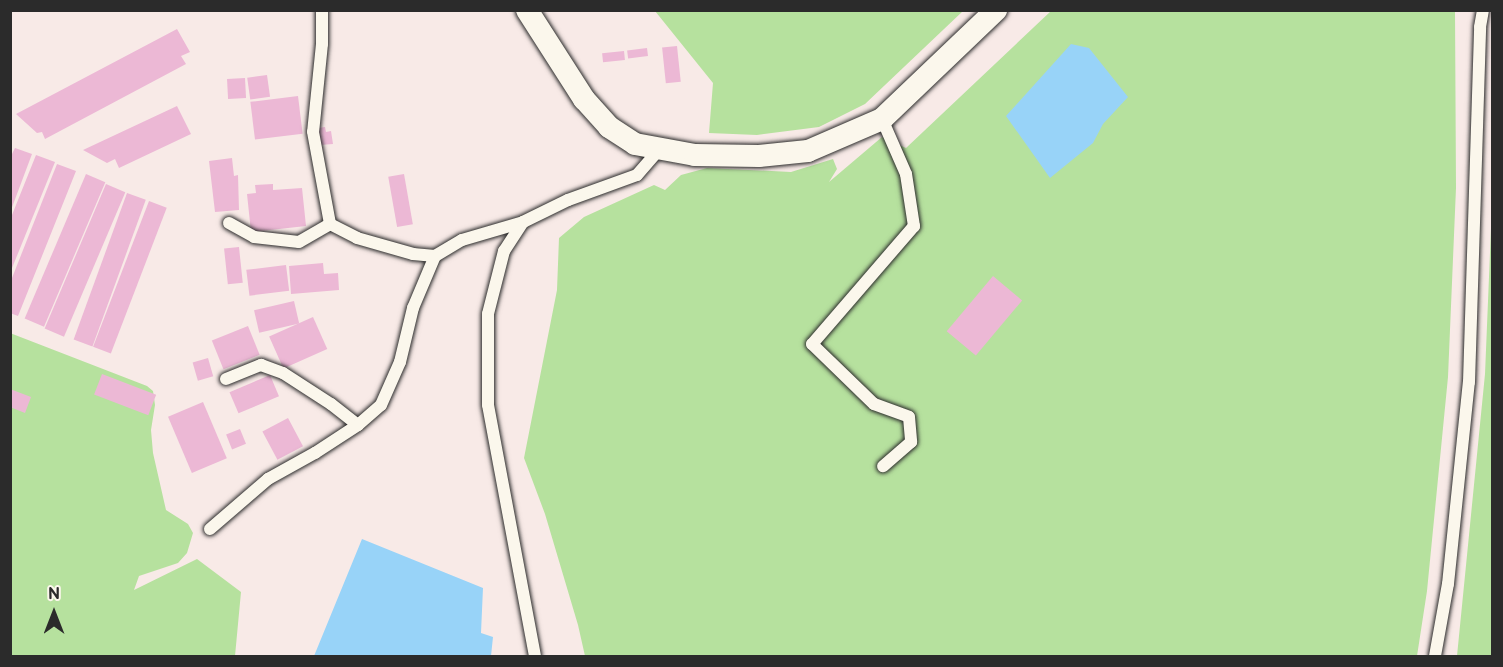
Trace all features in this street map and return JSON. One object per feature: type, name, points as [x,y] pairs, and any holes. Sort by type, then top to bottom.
[{"type":"street","points":[[526,10],[584,99],[609,127],[635,144],[659,150],[695,155],[748,156],[808,151],[882,119],[996,10]]},
{"type":"lane","points":[[322,10],[322,44],[313,132],[330,224]]},
{"type":"lane","points":[[1478,10],[1480,27]]},
{"type":"lane","points":[[1435,657],[1448,584],[1469,382],[1480,27],[1483,10]]},
{"type":"lane","points":[[882,119],[906,174],[914,226],[812,344],[874,404],[909,417],[910,442],[883,466]]},
{"type":"lane","points":[[330,224],[357,238],[413,254],[435,256],[462,240],[523,222],[568,200],[637,175],[659,150]]},
{"type":"lane","points":[[523,222],[504,251],[488,314],[488,405],[535,657]]},
{"type":"lane","points":[[229,223],[254,237],[299,242],[330,224]]},
{"type":"lane","points":[[210,529],[268,479],[358,425],[381,405],[400,362],[413,308],[435,256]]},
{"type":"lane","points":[[226,379],[261,365],[283,373],[331,404],[358,425]]},
{"type":"green space","points":[[655,11],[963,11],[865,104],[819,127],[757,135],[709,133],[713,83]]},
{"type":"green space","points":[[1051,11],[1455,11],[1456,188],[1448,377],[1427,591],[1417,656],[585,656],[545,514],[524,458],[557,290],[559,238],[584,217],[654,185],[665,190],[681,175],[707,168],[791,172],[833,159],[837,169],[829,182],[882,137],[906,148]]},
{"type":"green space","points":[[1492,204],[1492,656],[1457,656],[1485,374]]},
{"type":"green space","points":[[10,333],[147,386],[153,391],[155,405],[151,430],[153,453],[166,510],[188,524],[193,533],[187,553],[178,563],[139,576],[134,590],[197,559],[241,592],[235,656],[11,656]]},
{"type":"water","points":[[1071,44],[1089,48],[1128,97],[1103,124],[1093,143],[1050,178],[1006,116]]},
{"type":"water","points":[[362,539],[483,588],[481,633],[493,637],[491,656],[314,656]]},
{"type":"building","points":[[177,29],[190,52],[181,56],[186,64],[45,139],[42,132],[37,133],[16,114]]},
{"type":"building","points":[[677,46],[681,82],[666,83],[662,48]]},
{"type":"building","points":[[647,48],[648,56],[628,58],[627,50]]},
{"type":"building","points":[[624,51],[625,60],[603,62],[602,53]]},
{"type":"building","points":[[267,75],[270,97],[250,100],[247,78]]},
{"type":"building","points":[[245,78],[246,98],[228,99],[227,79]]},
{"type":"building","points":[[298,96],[303,134],[255,140],[250,102]]},
{"type":"building","points":[[177,106],[191,134],[119,168],[115,159],[107,163],[83,150]]},
{"type":"building","points":[[325,127],[326,132],[331,131],[333,144],[320,145],[318,128]]},
{"type":"building","points":[[15,148],[32,154],[11,210],[10,158]]},
{"type":"building","points":[[36,155],[55,162],[10,273],[10,220]]},
{"type":"building","points":[[232,158],[234,176],[238,175],[239,210],[215,212],[209,161]]},
{"type":"building","points":[[57,164],[76,171],[18,316],[10,313],[10,283]]},
{"type":"building","points":[[86,174],[105,182],[44,327],[25,319]]},
{"type":"building","points":[[404,174],[413,224],[397,227],[388,177]]},
{"type":"building","points":[[106,184],[125,192],[64,337],[45,329]]},
{"type":"building","points":[[273,184],[273,190],[302,188],[306,226],[251,232],[247,194],[256,193],[255,185]]},
{"type":"building","points":[[127,193],[146,200],[92,346],[74,340]]},
{"type":"building","points":[[149,201],[167,208],[111,353],[93,347]]},
{"type":"building","points":[[239,247],[243,283],[228,284],[224,249]]},
{"type":"building","points":[[323,263],[324,274],[338,273],[339,290],[291,294],[289,266]]},
{"type":"building","points":[[286,265],[289,291],[249,296],[246,270]]},
{"type":"building","points":[[993,276],[1022,300],[976,356],[947,331]]},
{"type":"building","points":[[294,301],[299,323],[259,333],[254,310]]},
{"type":"building","points":[[313,317],[327,349],[283,368],[269,337]]},
{"type":"building","points":[[248,326],[260,355],[223,369],[212,341]]},
{"type":"building","points":[[208,358],[213,376],[198,381],[193,362]]},
{"type":"building","points":[[102,374],[156,395],[148,415],[94,395]]},
{"type":"building","points":[[270,375],[279,396],[238,413],[229,392]]},
{"type":"building","points":[[10,389],[31,397],[25,413],[10,407]]},
{"type":"building","points":[[203,402],[227,458],[192,473],[168,417]]},
{"type":"building","points":[[288,418],[303,446],[277,460],[262,432]]},
{"type":"building","points":[[240,429],[246,444],[232,449],[226,435]]}]
